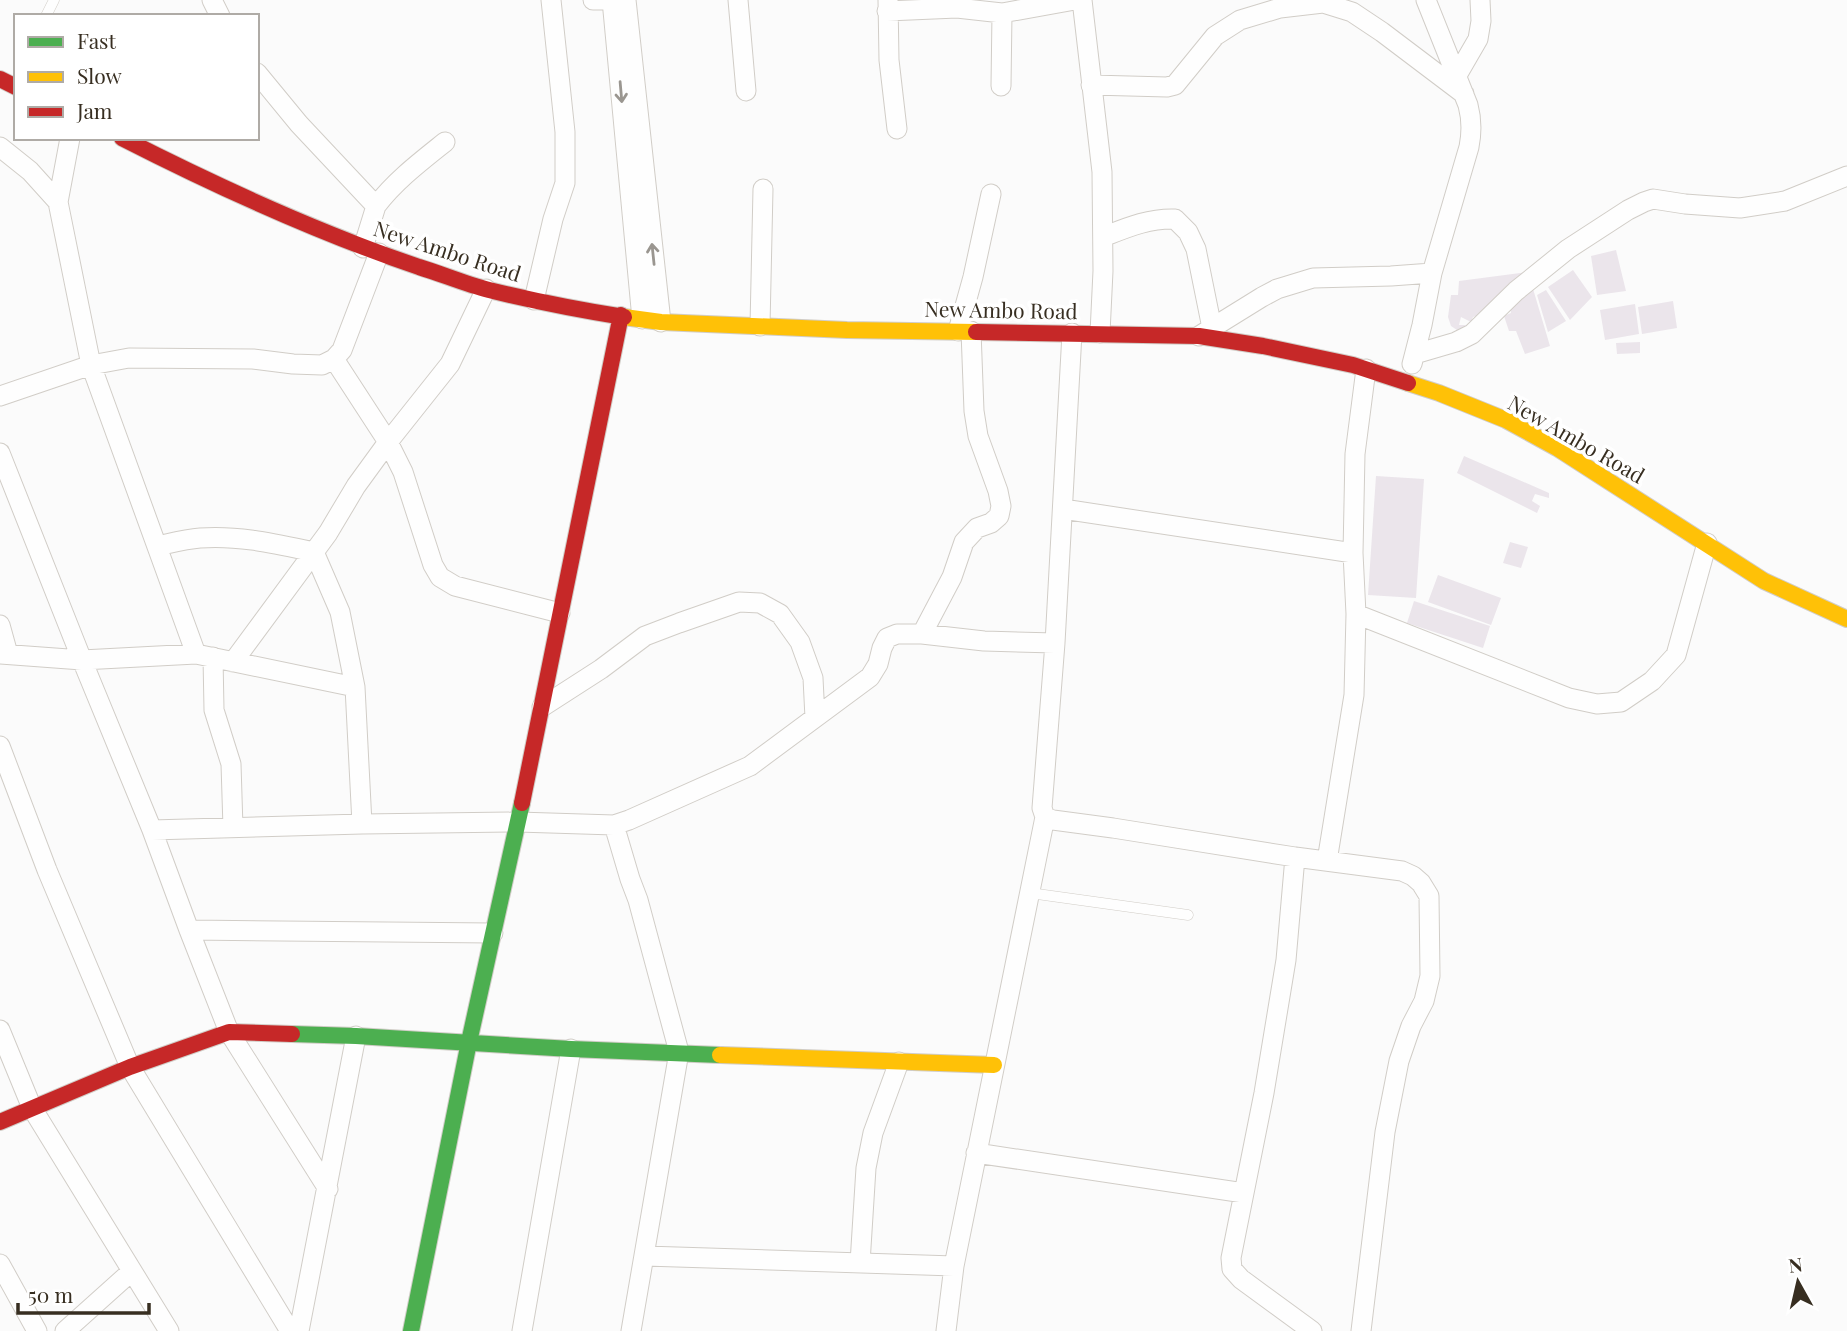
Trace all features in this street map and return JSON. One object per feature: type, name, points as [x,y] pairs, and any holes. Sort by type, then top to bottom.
[{"type":"street","points":[[534,300],[553,219],[565,183],[565,132],[551,0]]},
{"type":"street","points":[[614,0],[651,321]]},
{"type":"street","points":[[738,0],[746,91]]},
{"type":"street","points":[[897,130],[889,60],[888,5],[1002,13],[1075,0]]},
{"type":"street","points":[[1082,0],[1102,172],[1100,333]]},
{"type":"street","points":[[1406,382],[1415,354],[1432,273],[1472,131],[1471,116],[1426,0]]},
{"type":"street","points":[[1460,86],[1478,39],[1480,0]]},
{"type":"street","points":[[1091,85],[1167,88],[1175,85],[1215,37],[1240,20],[1280,8],[1323,4],[1352,12],[1460,86]]},
{"type":"street","points":[[1001,86],[1002,13]]},
{"type":"street","points":[[259,75],[299,124],[376,206]]},
{"type":"street","points":[[70,140],[58,202],[91,365],[157,546],[204,655],[214,710],[231,764],[233,828]]},
{"type":"street","name":"New Ambo Road","points":[[126,140],[274,211],[371,250],[486,289],[561,307],[651,321],[847,330],[1206,332],[1353,365],[1439,393],[1527,431],[1764,581],[1847,619]]},
{"type":"street","points":[[0,396],[91,365],[129,358],[253,359],[322,365],[334,359],[342,349],[371,250],[376,206],[387,191],[445,142]]},
{"type":"street","points":[[0,147],[30,171],[58,202]]},
{"type":"street","points":[[1415,354],[1456,342],[1472,334],[1516,291],[1568,250],[1644,202],[1653,199],[1740,208],[1785,201],[1847,176]]},
{"type":"street","points":[[760,326],[763,189]]},
{"type":"street","points":[[922,634],[951,577],[964,542],[977,528],[991,523],[999,516],[1001,506],[978,436],[965,331],[990,194]]},
{"type":"street","points":[[1103,237],[1140,223],[1162,218],[1175,219],[1188,232],[1196,249],[1206,332],[1262,297],[1313,278],[1432,273]]},
{"type":"street","points":[[233,662],[328,533],[356,486],[388,442],[450,364],[486,289]]},
{"type":"street","points":[[411,1331],[621,315]]},
{"type":"street","points":[[946,1331],[954,1266],[1045,817],[1042,808],[1055,643],[1072,333]]},
{"type":"street","points":[[334,359],[388,442],[403,472],[432,565],[440,577],[455,586],[561,613]]},
{"type":"street","points":[[1327,861],[1354,695],[1355,454],[1366,369]]},
{"type":"street","points":[[0,453],[152,830],[229,1032],[327,1189]]},
{"type":"street","points":[[1063,509],[1353,554]]},
{"type":"street","points":[[157,546],[199,538],[226,538],[260,540],[314,552]]},
{"type":"street","points":[[1356,614],[1569,698],[1597,704],[1621,702],[1652,681],[1676,655],[1707,543]]},
{"type":"street","points":[[314,552],[340,612],[355,687],[362,824]]},
{"type":"street","points":[[542,707],[601,669],[645,636],[739,602],[760,603],[780,614],[800,642],[813,678],[815,718]]},
{"type":"street","points":[[0,625],[4,654],[82,660],[204,655],[355,687]]},
{"type":"street","points":[[152,830],[518,822],[614,825],[750,766],[870,677],[878,664],[887,638],[897,634],[922,634],[984,641],[1055,643]]},
{"type":"street","points":[[0,747],[47,870],[130,1067],[290,1331]]},
{"type":"street","points":[[1045,817],[1049,820],[1402,871],[1413,876],[1429,896],[1430,976],[1424,1001],[1411,1026],[1399,1061],[1385,1132],[1361,1331]]},
{"type":"street","points":[[614,825],[638,900],[680,1052],[631,1331]]},
{"type":"street","points":[[1295,857],[1286,960],[1264,1093],[1231,1258],[1232,1269],[1241,1279],[1312,1331]]},
{"type":"street","points":[[189,930],[493,933]]},
{"type":"street","points":[[0,1030],[32,1108],[169,1331]]},
{"type":"street","points":[[0,1122],[130,1067],[229,1032],[356,1036],[571,1049],[994,1065]]},
{"type":"street","points":[[299,1331],[356,1036]]},
{"type":"street","points":[[522,1331],[571,1049]]},
{"type":"street","points":[[860,1263],[866,1168],[873,1133],[899,1062]]},
{"type":"street","points":[[976,1153],[1244,1193]]},
{"type":"street","points":[[645,1256],[954,1266]]},
{"type":"street","points":[[0,1264],[37,1331]]},
{"type":"street","points":[[65,1331],[132,1271]]},
{"type":"lane","points":[[1030,892],[1188,915]]},
{"type":"building","points":[[1616,250],[1626,291],[1597,295],[1591,256]]},
{"type":"building","points":[[1573,270],[1592,297],[1570,320],[1548,287]]},
{"type":"building","points":[[1528,272],[1550,346],[1525,354],[1516,331],[1509,331],[1504,316],[1511,313],[1510,306],[1473,317],[1471,322],[1461,317],[1459,325],[1466,325],[1467,330],[1460,332],[1451,326],[1448,317],[1451,295],[1458,295],[1459,281]]},
{"type":"building","points":[[1546,290],[1566,321],[1548,332],[1537,295]]},
{"type":"building","points":[[1673,301],[1677,328],[1642,334],[1638,307]]},
{"type":"building","points":[[1635,304],[1639,334],[1605,340],[1600,310]]},
{"type":"building","points":[[1640,342],[1640,353],[1617,354],[1616,343]]},
{"type":"building","points":[[1464,456],[1549,493],[1549,498],[1535,494],[1532,501],[1540,506],[1537,513],[1457,473]]},
{"type":"building","points":[[1376,476],[1424,479],[1416,598],[1368,595]]},
{"type":"building","points":[[1510,542],[1528,547],[1521,568],[1503,563]]},
{"type":"building","points":[[1438,575],[1501,598],[1491,625],[1428,602]]},
{"type":"building","points":[[1414,601],[1490,626],[1483,648],[1407,623]]},
{"type":"traffic: fast","points":[[411,1331],[469,1042],[522,803]]},
{"type":"traffic: fast","points":[[292,1034],[720,1055]]},
{"type":"traffic: slow","points":[[624,317],[661,322],[847,330],[976,332]]},
{"type":"traffic: slow","points":[[1408,383],[1506,420],[1557,448],[1764,581],[1847,619]]},
{"type":"traffic: slow","points":[[720,1055],[994,1065]]},
{"type":"traffic: jam","points":[[0,79],[14,86]]},
{"type":"traffic: jam","points":[[126,140],[268,208],[343,239],[462,282],[556,305],[624,317]]},
{"type":"traffic: jam","points":[[522,803],[621,315]]},
{"type":"traffic: jam","points":[[976,332],[1199,336],[1353,365],[1408,383]]},
{"type":"traffic: jam","points":[[0,1122],[130,1067],[229,1032],[292,1034]]}]
